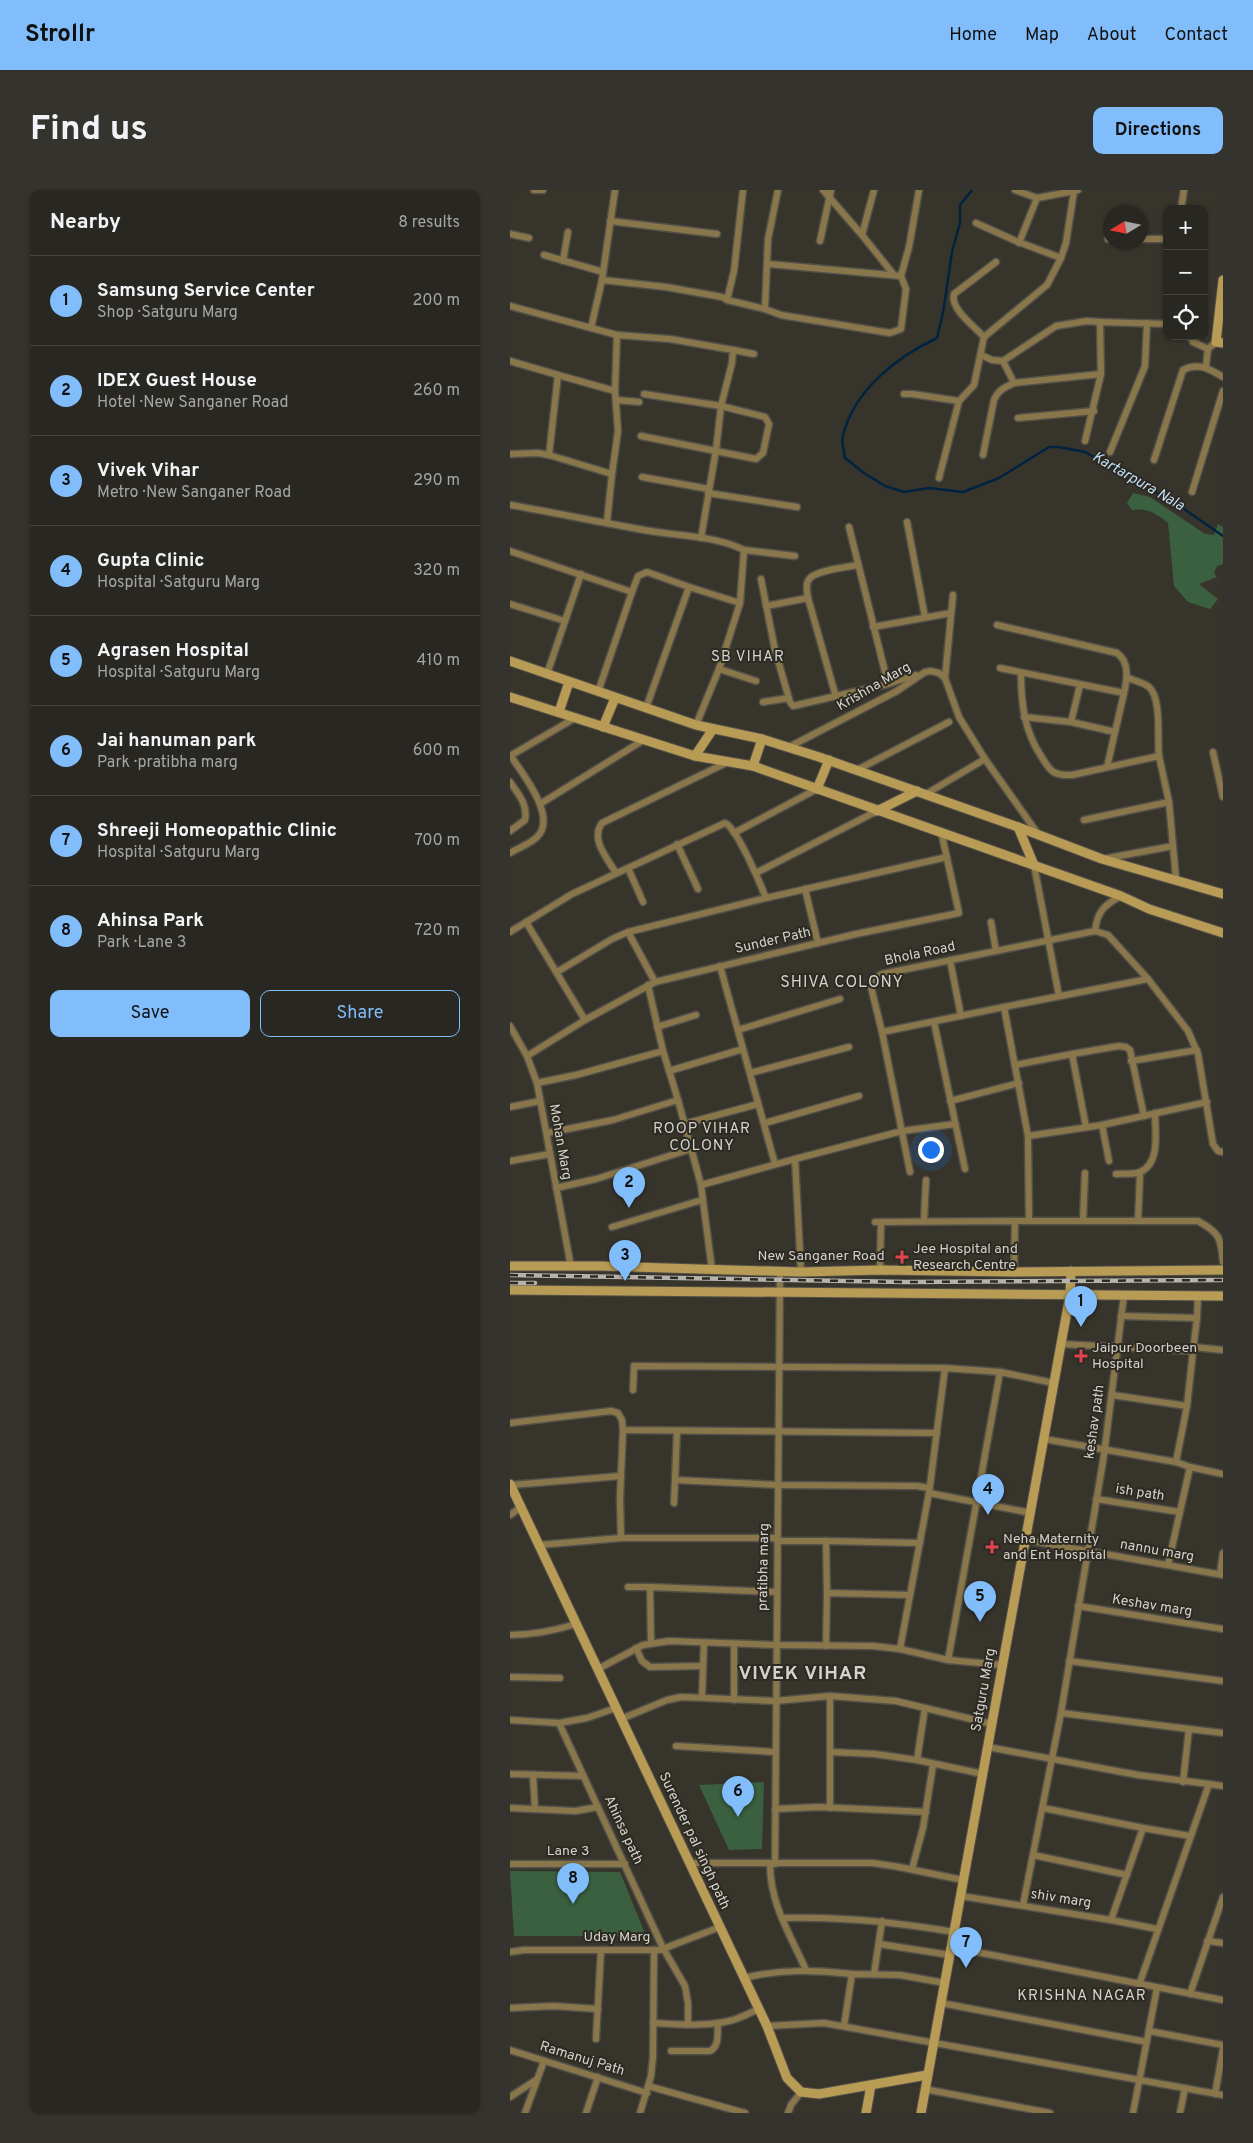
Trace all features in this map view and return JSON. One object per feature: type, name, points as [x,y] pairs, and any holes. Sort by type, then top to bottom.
[{"type":"street","points":[[534,190],[543,190]]},
{"type":"street","points":[[592,328],[602,280],[615,190]]},
{"type":"street","points":[[727,300],[734,271],[743,190]]},
{"type":"street","points":[[765,309],[769,232],[778,190]]},
{"type":"street","points":[[823,190],[830,194],[894,275]]},
{"type":"street","points":[[862,234],[874,190]]},
{"type":"street","points":[[602,280],[666,287],[722,297],[782,315],[890,333],[900,329],[906,289],[901,276],[909,247],[919,190]]},
{"type":"street","points":[[939,478],[959,400],[974,385],[984,336],[1047,286],[1066,243],[1076,190],[1037,198],[1015,190]]},
{"type":"street","points":[[1182,205],[1184,190]]},
{"type":"street","points":[[820,240],[830,194]]},
{"type":"street","points":[[1019,243],[1037,198]]},
{"type":"street","points":[[610,221],[717,234]]},
{"type":"street","points":[[976,223],[1019,243],[1061,258]]},
{"type":"street","points":[[563,260],[568,232]]},
{"type":"street","points":[[510,234],[530,238]]},
{"type":"street","points":[[1148,239],[1163,239]]},
{"type":"street","points":[[544,255],[603,272]]},
{"type":"street","points":[[984,336],[956,307],[953,299],[954,294],[996,262]]},
{"type":"street","points":[[768,264],[901,276]]},
{"type":"street","points":[[1208,349],[1219,343],[1223,280]]},
{"type":"street","points":[[510,306],[616,335],[670,338],[754,354]]},
{"type":"street","points":[[981,355],[992,360],[1003,361],[1056,326],[1087,321],[1163,324]]},
{"type":"street","points":[[1085,441],[1094,411],[1101,374],[1100,322]]},
{"type":"street","points":[[1110,452],[1145,366],[1147,323]]},
{"type":"street","points":[[607,522],[618,431],[615,391],[616,335]]},
{"type":"street","points":[[1192,340],[1208,349]]},
{"type":"street","points":[[1206,366],[1208,349]]},
{"type":"street","points":[[701,538],[716,450],[721,406],[732,363],[733,350]]},
{"type":"street","points":[[510,361],[615,391]]},
{"type":"street","points":[[1003,361],[1014,383]]},
{"type":"street","points":[[1154,460],[1184,370],[1188,367],[1206,366],[1223,377]]},
{"type":"street","points":[[983,455],[996,395],[1002,388],[1014,383],[1101,374]]},
{"type":"street","points":[[548,455],[558,375]]},
{"type":"street","points":[[1192,492],[1223,391]]},
{"type":"street","points":[[641,436],[756,459],[761,457],[769,424],[765,417],[721,406],[644,394]]},
{"type":"street","points":[[904,394],[959,400]]},
{"type":"street","points":[[616,400],[639,402]]},
{"type":"street","points":[[1018,418],[1094,411]]},
{"type":"street","points":[[510,454],[538,453],[612,474]]},
{"type":"street","points":[[642,477],[797,506]]},
{"type":"street","points":[[510,505],[650,531],[701,538],[744,550],[795,556]]},
{"type":"street","points":[[907,522],[925,617]]},
{"type":"street","points":[[849,527],[888,684]]},
{"type":"street","points":[[696,725],[719,669],[740,603],[744,550]]},
{"type":"street","points":[[510,551],[632,592]]},
{"type":"street","points":[[836,697],[808,598],[807,584],[810,578],[818,574],[858,565]]},
{"type":"street","points":[[598,692],[638,576],[647,572],[740,603]]},
{"type":"street","points":[[547,674],[581,574]]},
{"type":"street","points":[[761,579],[775,650],[793,706],[888,684],[925,672]]},
{"type":"street","points":[[646,708],[689,587]]},
{"type":"street","points":[[953,595],[945,678],[959,717],[985,759],[1040,837]]},
{"type":"street","points":[[766,606],[808,598]]},
{"type":"street","points":[[510,604],[565,621]]},
{"type":"street","points":[[873,627],[951,613]]},
{"type":"street","points":[[997,625],[1117,653],[1123,657],[1128,678],[1107,767]]},
{"type":"street","points":[[510,661],[696,725],[789,747],[829,760],[1102,859],[1223,894]]},
{"type":"street","points":[[1000,668],[1124,693]]},
{"type":"street","points":[[719,669],[756,681]]},
{"type":"street","name":"Krishna Marg","points":[[789,747],[897,691],[925,672],[939,673],[945,678]]},
{"type":"street","points":[[1022,673],[1021,693],[1024,717],[1033,743],[1050,770],[1060,776],[1159,756]]},
{"type":"street","points":[[1128,678],[1150,688],[1155,694],[1159,756],[1169,802],[1176,879]]},
{"type":"street","points":[[559,712],[569,682]]},
{"type":"street","points":[[1071,722],[1080,684]]},
{"type":"street","points":[[510,697],[642,741],[695,756],[754,766],[1121,896],[1149,909],[1223,933]]},
{"type":"street","points":[[603,727],[615,698]]},
{"type":"street","points":[[763,702],[789,698]]},
{"type":"street","points":[[1024,717],[1071,722],[1115,732]]},
{"type":"street","points":[[510,853],[537,837],[542,829],[544,816],[540,804],[510,755],[575,718]]},
{"type":"street","points":[[857,770],[949,722]]},
{"type":"street","points":[[695,756],[713,729]]},
{"type":"street","points":[[754,766],[762,740]]},
{"type":"street","points":[[540,804],[642,741]]},
{"type":"street","points":[[1213,752],[1222,783],[1223,797]]},
{"type":"street","points":[[926,794],[985,759]]},
{"type":"street","points":[[734,833],[817,789],[829,760]]},
{"type":"street","points":[[616,873],[596,839],[597,830],[602,823],[728,762]]},
{"type":"street","points":[[510,782],[524,803],[526,812],[525,820],[510,831]]},
{"type":"street","points":[[756,873],[917,791]]},
{"type":"street","points":[[1084,820],[1169,802]]},
{"type":"street","points":[[510,932],[572,894],[725,823],[729,824],[756,873],[766,898]]},
{"type":"street","points":[[1018,827],[1034,865],[1059,996]]},
{"type":"street","name":"Sunder Path","points":[[527,1056],[585,1020],[655,982],[818,943],[959,913],[941,831]]},
{"type":"street","points":[[677,844],[698,889]]},
{"type":"street","points":[[1102,859],[1173,846]]},
{"type":"street","points":[[558,972],[612,939],[628,932],[766,898],[947,857]]},
{"type":"street","points":[[628,868],[643,902]]},
{"type":"street","points":[[806,889],[818,943]]},
{"type":"street","points":[[1121,896],[1100,910],[1096,920],[1095,931],[1108,935],[1148,979],[1188,1031],[1196,1050],[1207,1102],[1213,1144],[1218,1151],[1223,1152]]},
{"type":"street","points":[[526,922],[558,972],[585,1020]]},
{"type":"street","points":[[991,922],[996,951]]},
{"type":"street","name":"Bhola Road","points":[[910,1172],[871,987],[873,979],[882,974],[1095,931]]},
{"type":"street","points":[[628,932],[655,982]]},
{"type":"street","points":[[950,960],[962,1016]]},
{"type":"street","points":[[720,966],[775,1164]]},
{"type":"street","points":[[882,1032],[1148,979]]},
{"type":"street","points":[[648,986],[663,1051],[700,1185],[712,1270]]},
{"type":"street","points":[[738,1030],[840,999]]},
{"type":"street","points":[[1004,1007],[1028,1136],[1029,1221]]},
{"type":"street","points":[[657,1027],[696,1015]]},
{"type":"street","points":[[934,1022],[965,1169]]},
{"type":"street","name":"Mohan Marg","points":[[510,1026],[527,1056],[537,1083],[572,1267]]},
{"type":"street","points":[[1015,1065],[1119,1046],[1126,1047],[1130,1050],[1144,1116]]},
{"type":"street","points":[[750,1073],[849,1047]]},
{"type":"street","points":[[669,1071],[743,1049]]},
{"type":"street","points":[[1131,1061],[1196,1050]]},
{"type":"street","points":[[537,1083],[592,1071],[663,1051]]},
{"type":"street","points":[[1072,1054],[1086,1127]]},
{"type":"street","points":[[950,1101],[1018,1083]]},
{"type":"street","points":[[764,1123],[859,1096]]},
{"type":"street","points":[[547,1133],[613,1120],[678,1100]]},
{"type":"street","points":[[510,1107],[540,1101]]},
{"type":"street","points":[[1028,1136],[1102,1125],[1207,1102]]},
{"type":"street","points":[[684,1124],[758,1104]]},
{"type":"street","points":[[1116,1174],[1140,1173],[1150,1164],[1155,1150],[1155,1113]]},
{"type":"street","points":[[700,1185],[902,1131],[955,1124]]},
{"type":"street","points":[[1102,1125],[1109,1161]]},
{"type":"street","points":[[556,1188],[596,1179],[691,1149]]},
{"type":"street","points":[[510,1161],[550,1154]]},
{"type":"street","points":[[795,1159],[801,1272]]},
{"type":"street","points":[[1083,1220],[1085,1173]]},
{"type":"street","points":[[1138,1221],[1140,1173]]},
{"type":"street","points":[[924,1220],[926,1180]]},
{"type":"street","points":[[612,1227],[702,1200]]},
{"type":"street","points":[[880,1270],[878,1222],[924,1220],[1198,1221],[1215,1230],[1222,1246],[1223,1262]]},
{"type":"street","points":[[1014,1272],[1016,1221]]},
{"type":"street","name":"New Sanganer Road","points":[[510,1266],[801,1272],[880,1270],[1014,1272],[1223,1270]]},
{"type":"street","name":"pratibha marg","points":[[780,1271],[775,1646],[775,1809],[770,1883],[774,1899],[806,1970]]},
{"type":"street","name":"Satguru Marg","points":[[920,2113],[1044,1440],[1070,1295],[1071,1271]]},
{"type":"street","points":[[510,1290],[1223,1296]]},
{"type":"street","name":"keshav path","points":[[1023,1905],[1054,1759],[1105,1449],[1119,1348],[1124,1295]]},
{"type":"street","points":[[1176,1462],[1187,1406],[1198,1296]]},
{"type":"street","points":[[1121,1316],[1197,1318]]},
{"type":"street","points":[[1061,1344],[1119,1348],[1223,1350]]},
{"type":"street","points":[[633,1390],[634,1366],[945,1368],[1000,1372],[1054,1383]]},
{"type":"street","points":[[900,1649],[929,1491],[945,1368]]},
{"type":"street","points":[[948,1660],[1000,1372]]},
{"type":"street","points":[[1112,1395],[1187,1406]]},
{"type":"street","points":[[510,1423],[611,1411],[618,1413],[622,1420],[623,1430],[621,1538]]},
{"type":"street","points":[[623,1430],[937,1432]]},
{"type":"street","points":[[674,1503],[677,1431]]},
{"type":"street","points":[[1044,1440],[1176,1462],[1190,1468],[1223,1474]]},
{"type":"street","points":[[1168,1565],[1190,1468]]},
{"type":"street","points":[[510,1484],[621,1476]]},
{"type":"street","points":[[675,1480],[778,1485],[917,1486],[975,1503],[1030,1513]]},
{"type":"street","name":"Surender pal singh path","points":[[510,1484],[767,2026],[787,2078],[801,2092]]},
{"type":"street","name":"ish path","points":[[1096,1499],[1180,1512]]},
{"type":"street","points":[[510,1516],[521,1507]]},
{"type":"street","points":[[539,1545],[621,1538],[777,1539],[920,1543]]},
{"type":"street","name":"nannu marg","points":[[1026,1540],[1221,1574]]},
{"type":"street","points":[[826,1541],[826,1646]]},
{"type":"street","points":[[1221,1574],[1223,1554]]},
{"type":"street","points":[[628,1587],[776,1592]]},
{"type":"street","points":[[650,1587],[651,1642]]},
{"type":"street","points":[[827,1593],[910,1595]]},
{"type":"street","name":"Keshav marg","points":[[1078,1606],[1223,1629]]},
{"type":"street","points":[[510,1635],[534,1635],[553,1632],[576,1624]]},
{"type":"street","points":[[598,1669],[651,1642],[775,1646],[873,1646],[900,1649],[948,1660],[1003,1665]]},
{"type":"street","points":[[702,1697],[704,1643]]},
{"type":"street","points":[[734,1644],[734,1700]]},
{"type":"street","points":[[636,1648],[642,1661],[650,1667],[703,1666]]},
{"type":"street","points":[[1069,1661],[1223,1681]]},
{"type":"street","points":[[510,1677],[560,1678]]},
{"type":"street","points":[[830,1696],[830,1808]]},
{"type":"street","points":[[621,1719],[667,1700],[681,1697],[775,1701],[830,1696],[896,1701],[992,1724]]},
{"type":"street","points":[[510,1720],[559,1723],[587,1718],[616,1708]]},
{"type":"street","points":[[917,1760],[925,1708]]},
{"type":"street","points":[[1061,1712],[1223,1733]]},
{"type":"street","name":"Ahinsa path","points":[[559,1723],[663,1948],[685,1986],[688,2002],[688,2024]]},
{"type":"street","points":[[1184,1782],[1189,1730]]},
{"type":"street","points":[[676,1746],[775,1752]]},
{"type":"street","points":[[988,1747],[1184,1782],[1223,1786]]},
{"type":"street","points":[[831,1752],[875,1754],[917,1760],[933,1765],[983,1774]]},
{"type":"street","points":[[912,1870],[926,1812],[933,1765]]},
{"type":"street","points":[[510,1774],[583,1776]]},
{"type":"street","points":[[532,1776],[535,1809]]},
{"type":"street","points":[[1139,1984],[1208,1784]]},
{"type":"street","points":[[510,1808],[575,1810],[598,1807]]},
{"type":"street","points":[[775,1809],[830,1808],[926,1812]]},
{"type":"street","points":[[1043,1808],[1190,1836]]},
{"type":"street","points":[[1111,1920],[1143,1828]]},
{"type":"street","points":[[1033,1856],[1127,1875]]},
{"type":"street","points":[[690,1863],[865,1863],[963,1880]]},
{"type":"street","name":"Lane 3","points":[[510,1864],[625,1864]]},
{"type":"street","name":"shiv marg","points":[[960,1896],[1158,1929]]},
{"type":"street","points":[[1190,1994],[1223,1897]]},
{"type":"street","points":[[782,1918],[817,1917],[882,1921],[954,1932]]},
{"type":"street","points":[[874,1974],[882,1921]]},
{"type":"street","name":"Uday Marg","points":[[510,1952],[524,1950],[654,1950],[720,1927]]},
{"type":"street","points":[[1207,1941],[1223,1943]]},
{"type":"street","points":[[879,1944],[950,1951],[1223,2000]]},
{"type":"street","points":[[596,2039],[601,1950]]},
{"type":"street","points":[[640,2113],[648,2089],[653,2057],[654,1950]]},
{"type":"street","points":[[744,1978],[769,1972],[806,1970],[852,1974],[900,1975],[945,1983]]},
{"type":"street","points":[[844,2026],[852,1974]]},
{"type":"street","points":[[1133,2113],[1157,1988]]},
{"type":"street","points":[[941,2003],[1147,2042]]},
{"type":"street","points":[[510,2008],[554,2006],[598,2009]]},
{"type":"street","points":[[653,2023],[718,2024],[759,2009]]},
{"type":"street","points":[[767,2026],[824,2022],[1223,2095]]},
{"type":"street","points":[[671,2051],[710,2051],[717,2044],[718,2024]]},
{"type":"street","points":[[1149,2031],[1223,2047],[1216,2094]]},
{"type":"street","name":"Ramanuj Path","points":[[510,2050],[598,2077],[725,2110],[744,2113]]},
{"type":"street","points":[[525,2113],[544,2060]]},
{"type":"street","points":[[788,2113],[791,2105],[801,2092],[819,2094],[927,2075]]},
{"type":"street","points":[[586,2113],[598,2077]]},
{"type":"street","points":[[510,2097],[536,2080]]},
{"type":"street","points":[[866,2113],[871,2085]]},
{"type":"street","points":[[1180,2113],[1185,2088]]},
{"type":"street","points":[[924,2089],[1050,2113]]},
{"type":"green space","points":[[1133,493],[1150,497],[1205,534],[1214,535],[1218,524],[1223,527],[1223,564],[1217,566],[1214,573],[1217,577],[1199,584],[1218,599],[1210,609],[1188,602],[1174,586],[1168,523],[1151,512],[1132,510],[1127,503]]},
{"type":"green space","points":[[764,1782],[762,1849],[729,1850],[699,1785]]},
{"type":"green space","points":[[510,1871],[620,1872],[646,1936],[514,1936]]},
{"type":"waterway","name":"Kartarpura Nala","points":[[972,190],[960,205],[960,223],[952,252],[943,313],[937,338],[893,365],[867,389],[849,418],[843,435],[842,444],[845,458],[885,486],[904,492],[929,488],[963,492],[999,478],[1049,447],[1085,452],[1184,509],[1223,536]]},
{"type":"railway","points":[[510,1275],[906,1282],[1223,1280]]},
{"type":"railway","points":[[510,1283],[535,1283]]},
{"type":"place","name":"IDEX Guest House","points":[[629,1208]]},
{"type":"place","name":"Jee Hospital and Research Centre","points":[[902,1257]]},
{"type":"place","name":"Vivek Vihar","points":[[625,1281]]},
{"type":"place","name":"Samsung Service Center","points":[[1081,1327]]},
{"type":"place","name":"Jaipur Doorbeen Hospital","points":[[1081,1356]]},
{"type":"place","name":"Gupta Clinic","points":[[988,1515]]},
{"type":"place","name":"Neha Maternity and Ent Hospital","points":[[992,1547]]},
{"type":"place","name":"Agrasen Hospital","points":[[980,1622]]},
{"type":"place","name":"Jai hanuman park","points":[[738,1817]]},
{"type":"place","name":"Ahinsa Park","points":[[573,1904]]},
{"type":"place","name":"Shreeji Homeopathic Clinic","points":[[966,1968]]},
{"type":"district","name":"SB VIHAR","points":[[748,657]]},
{"type":"district","name":"SHIVA COLONY","points":[[842,983]]},
{"type":"district","name":"ROOP VIHAR COLONY","points":[[702,1138]]},
{"type":"district","name":"VIVEK VIHAR","points":[[803,1674]]},
{"type":"district","name":"KRISHNA NAGAR","points":[[1082,1996]]}]
